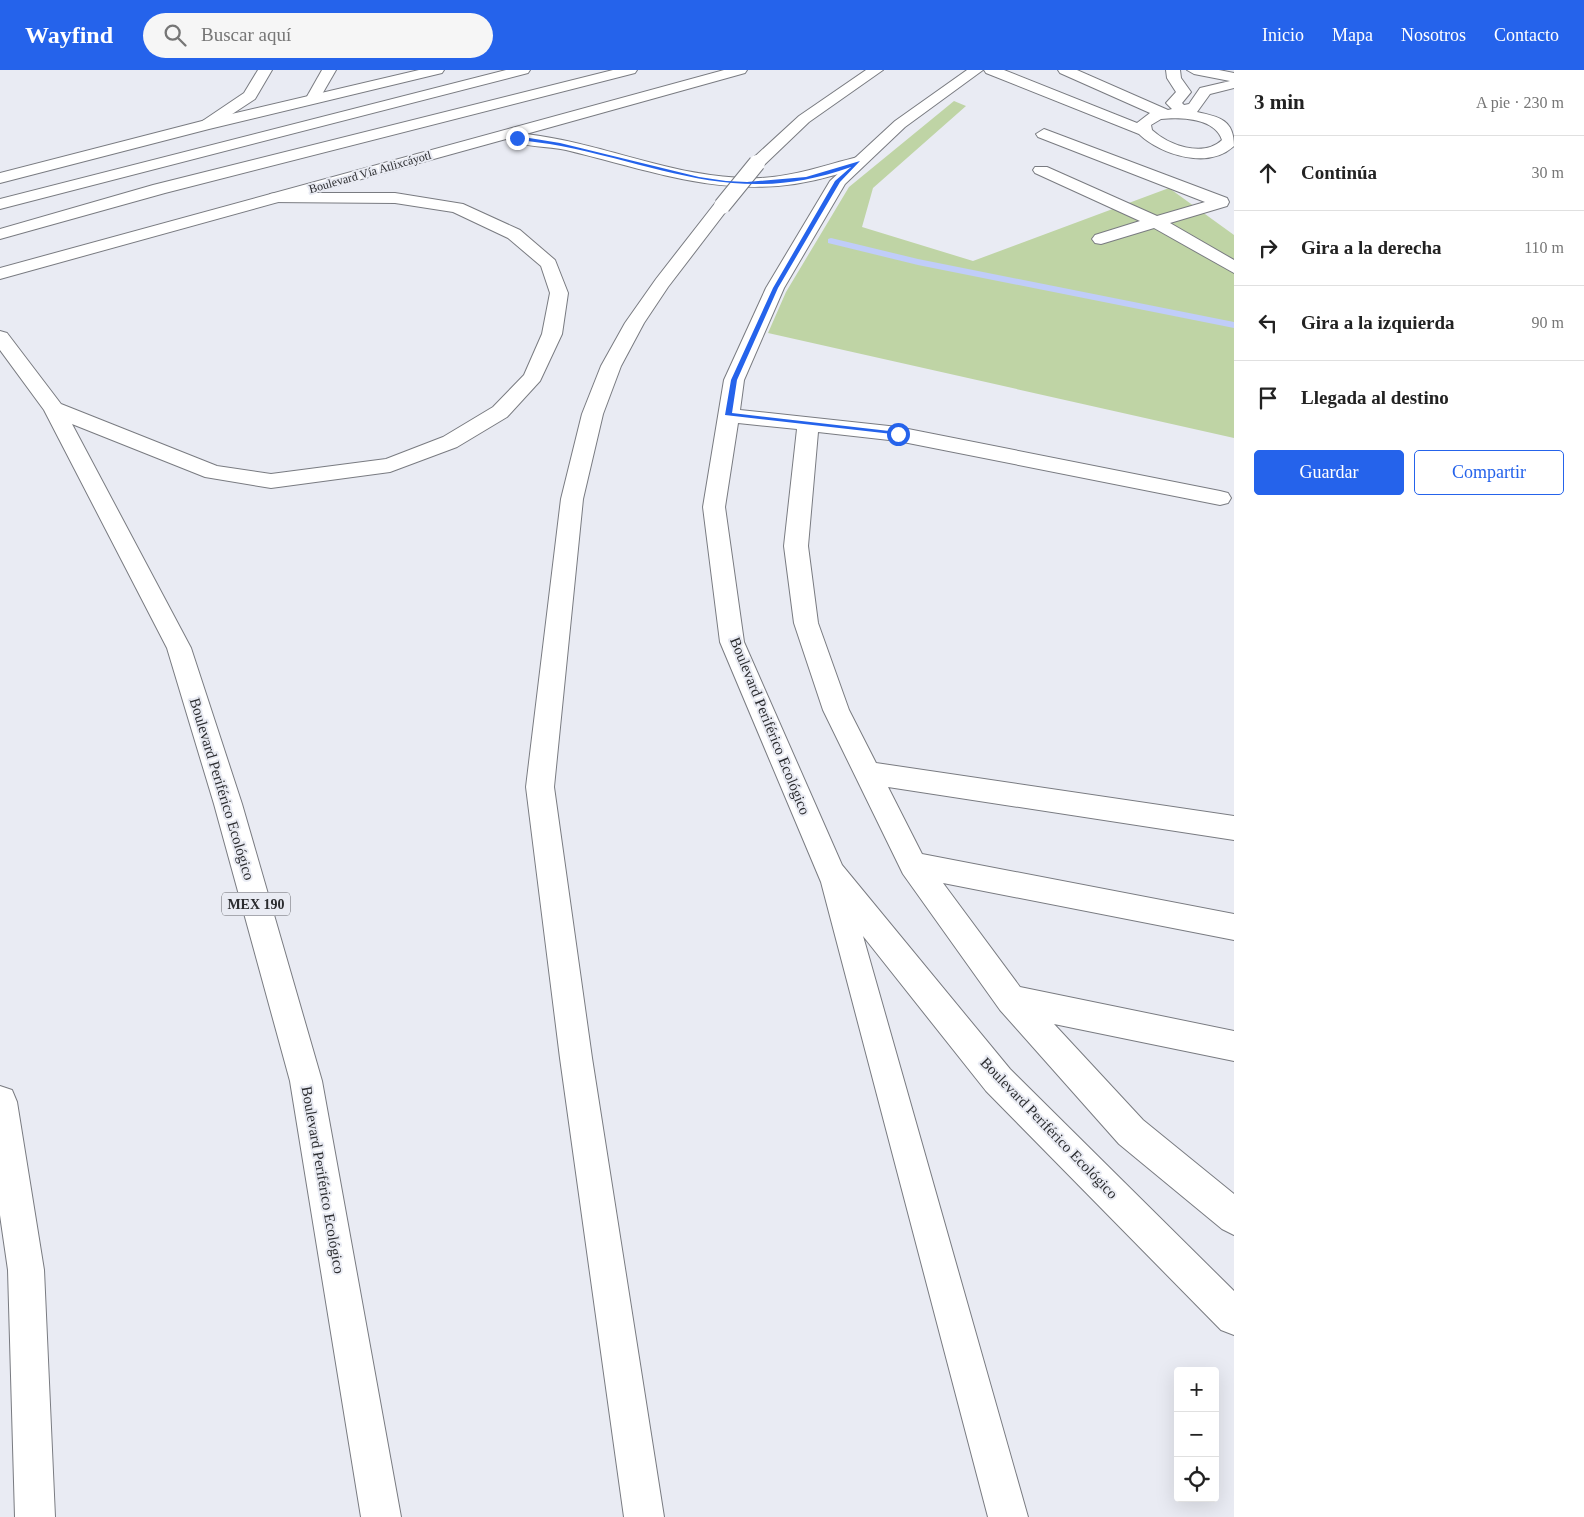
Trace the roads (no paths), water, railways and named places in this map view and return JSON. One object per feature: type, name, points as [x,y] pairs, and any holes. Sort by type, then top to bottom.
[{"type":"main road","points":[[206,125],[250,96],[265,70]]},
{"type":"main road","points":[[312,100],[329,70]]},
{"type":"main road","points":[[0,178],[206,125],[437,70]]},
{"type":"main road","points":[[0,204],[523,70]]},
{"type":"main road","points":[[0,234],[168,187],[630,70]]},
{"type":"main road","name":"Boulevard Vía Atlixcáyotl","points":[[0,274],[740,70]]},
{"type":"main road","points":[[644,1517],[575,1048],[540,787],[572,498],[581,452],[594,410],[611,367],[631,328],[655,292],[758,163],[804,120],[876,70]]},
{"type":"main road","name":"Boulevard Periférico Ecológico","points":[[976,70],[900,124],[838,181],[775,288],[734,380],[714,507],[732,642],[831,873],[998,1080],[1234,1317]]},
{"type":"main road","points":[[991,70],[1144,131],[1157,143],[1182,151],[1196,153],[1229,141],[1204,118],[1179,113],[1066,70]]},
{"type":"main road","points":[[1173,70],[1174,78],[1184,92],[1174,103],[1179,113]]},
{"type":"main road","points":[[1194,70],[1234,77]]},
{"type":"main road","points":[[1181,86],[1205,91],[1234,84]]},
{"type":"main road","points":[[1144,131],[1143,125],[1147,120],[1194,108],[1205,91]]},
{"type":"main road","points":[[1179,113],[1234,115]]},
{"type":"main road","points":[[1044,134],[1230,204]]},
{"type":"main road","points":[[498,136],[560,144],[699,179],[747,184],[806,178],[825,174],[858,162]]},
{"type":"main road","points":[[1042,170],[1154,222],[1234,268]]},
{"type":"main road","points":[[54,409],[213,472],[271,481],[328,475],[390,465],[450,442],[500,412],[533,377],[552,334],[558,293],[549,264],[514,234],[457,208],[395,198],[276,198]]},
{"type":"main road","points":[[1101,239],[1154,222],[1230,204]]},
{"type":"main road","name":"Boulevard Periférico Ecológico","points":[[0,337],[54,409],[179,648],[228,804],[306,1081],[381,1517]]},
{"type":"main road","points":[[728,415],[898,434],[1220,498]]},
{"type":"main road","points":[[808,424],[796,546],[806,623],[836,710],[914,865],[1011,1000],[1131,1132],[1234,1217]]},
{"type":"main road","points":[[868,773],[1234,828]]},
{"type":"main road","points":[[914,865],[1234,927]]},
{"type":"main road","points":[[831,873],[1008,1517]]},
{"type":"main road","points":[[1011,1000],[1234,1046]]},
{"type":"main road","points":[[0,1102],[26,1270],[36,1517]]},
{"type":"waterway","points":[[831,241],[918,262],[1234,325]]}]
